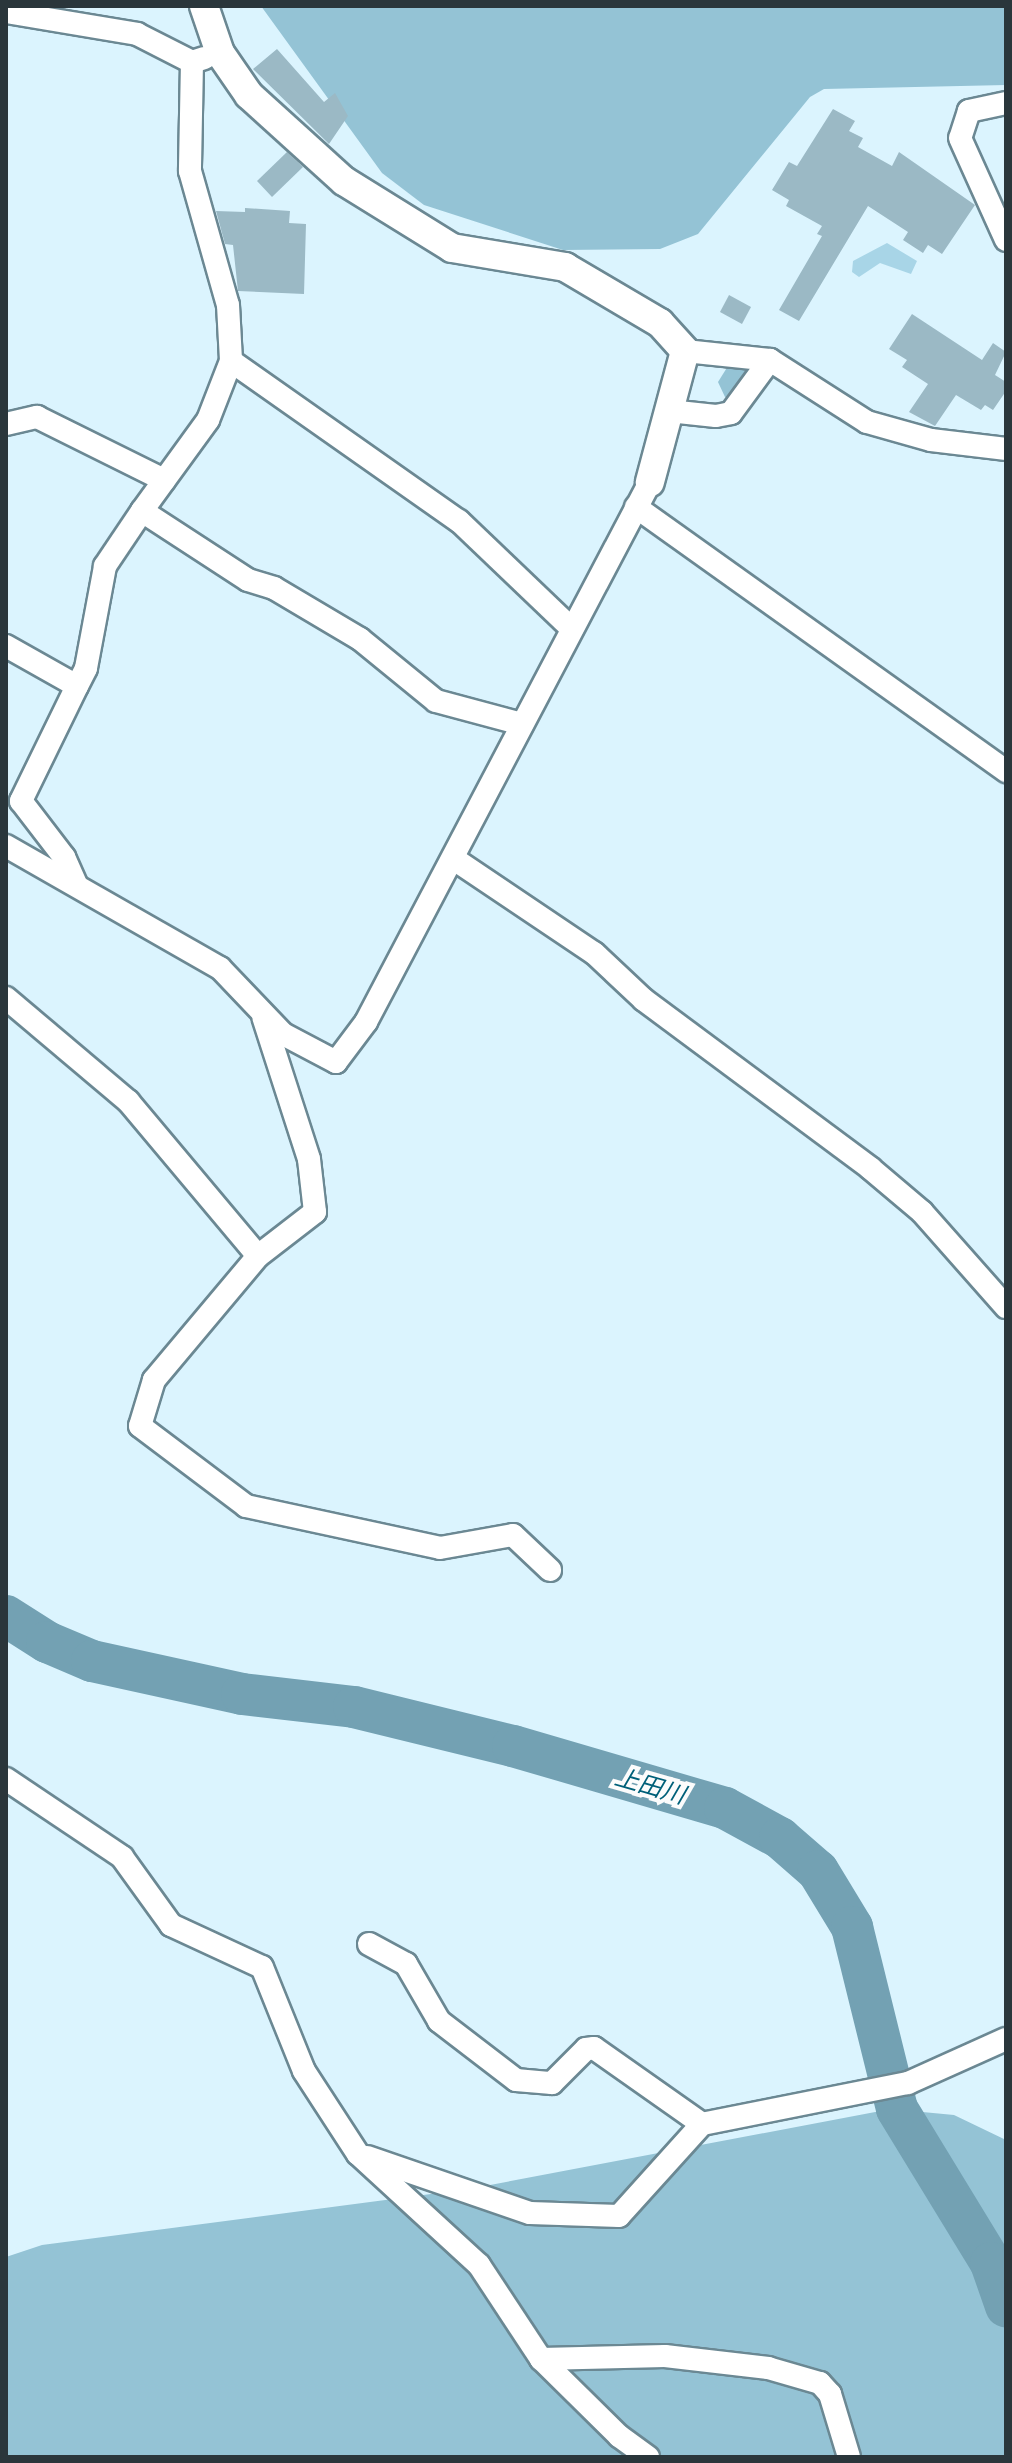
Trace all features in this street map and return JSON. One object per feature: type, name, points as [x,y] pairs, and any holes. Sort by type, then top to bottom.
[{"type":"street","points":[[204,6],[220,53],[249,95],[344,181],[452,248],[565,267],[603,286],[660,323],[685,351],[770,360],[867,422],[931,440],[1006,449]]},
{"type":"street","points":[[6,12],[137,34],[192,62],[220,53]]},
{"type":"street","points":[[76,884],[64,857],[21,801],[86,668],[105,566],[208,420],[231,361],[228,305],[190,171],[192,62]]},
{"type":"street","points":[[1006,103],[969,111],[960,138],[1006,240]]},
{"type":"street","points":[[6,846],[220,968],[283,1034],[336,1062],[366,1022],[650,482],[685,351]]},
{"type":"street","points":[[669,411],[716,416],[731,413],[770,360]]},
{"type":"street","points":[[231,361],[459,521],[572,629]]},
{"type":"street","points":[[6,424],[37,417],[164,480]]},
{"type":"street","points":[[636,507],[1006,771]]},
{"type":"street","points":[[142,511],[248,580],[274,588],[360,639],[436,701],[522,724]]},
{"type":"street","points":[[6,646],[77,686]]},
{"type":"street","points":[[454,859],[594,953],[644,1000],[870,1168],[922,1212],[1006,1307]]},
{"type":"street","points":[[6,998],[128,1101],[258,1256]]},
{"type":"street","points":[[262,1012],[309,1159],[315,1212],[258,1256],[154,1380],[140,1426],[246,1506],[440,1548],[513,1535],[550,1570]]},
{"type":"street","points":[[6,1779],[122,1857],[171,1925],[262,1967],[304,2071],[358,2154],[479,2265],[541,2359],[619,2436],[648,2457]]},
{"type":"street","points":[[369,1944],[406,1964],[439,2021],[516,2080],[552,2083],[586,2049],[594,2048],[702,2124]]},
{"type":"street","points":[[358,2154],[530,2213],[619,2216],[702,2124],[908,2083],[1006,2039]]},
{"type":"street","points":[[541,2359],[665,2356],[768,2368],[820,2383],[830,2394],[849,2457]]},
{"type":"shaded area","points":[[261,6],[1006,6],[1006,85],[824,89],[810,97],[698,234],[660,249],[563,250],[424,205],[382,173]]},
{"type":"shaded area","points":[[887,243],[917,261],[911,274],[880,263],[859,277],[852,272],[853,261]]},
{"type":"shaded area","points":[[752,365],[731,399],[725,397],[718,382],[728,366]]},
{"type":"shaded area","points":[[891,2109],[954,2115],[1006,2140],[1006,2457],[6,2457],[6,2257],[42,2245],[469,2189]]},
{"type":"building","points":[[277,49],[324,102],[335,93],[348,116],[329,144],[253,69]]},
{"type":"building","points":[[833,109],[855,121],[849,131],[863,138],[858,147],[892,166],[899,152],[975,205],[942,254],[928,245],[923,253],[903,240],[908,232],[868,206],[799,321],[779,310],[822,236],[817,234],[822,226],[786,206],[789,200],[772,190],[789,162],[797,166]]},
{"type":"building","points":[[287,152],[303,167],[272,197],[257,181]]},
{"type":"building","points":[[245,208],[290,211],[289,223],[306,224],[304,294],[238,291],[233,245],[225,244],[216,211],[245,212]]},
{"type":"building","points":[[729,295],[751,307],[742,324],[720,312]]},
{"type":"building","points":[[912,314],[982,360],[993,343],[1006,352],[995,375],[1006,382],[1006,391],[993,410],[985,405],[981,410],[956,395],[935,426],[909,412],[928,384],[902,367],[907,360],[889,349]]},
{"type":"waterway","name":"上田川","points":[[6,1616],[47,1642],[92,1661],[242,1694],[354,1707],[513,1746],[725,1808],[780,1838],[818,1871],[852,1927],[897,2109],[991,2263],[1006,2306]]}]
